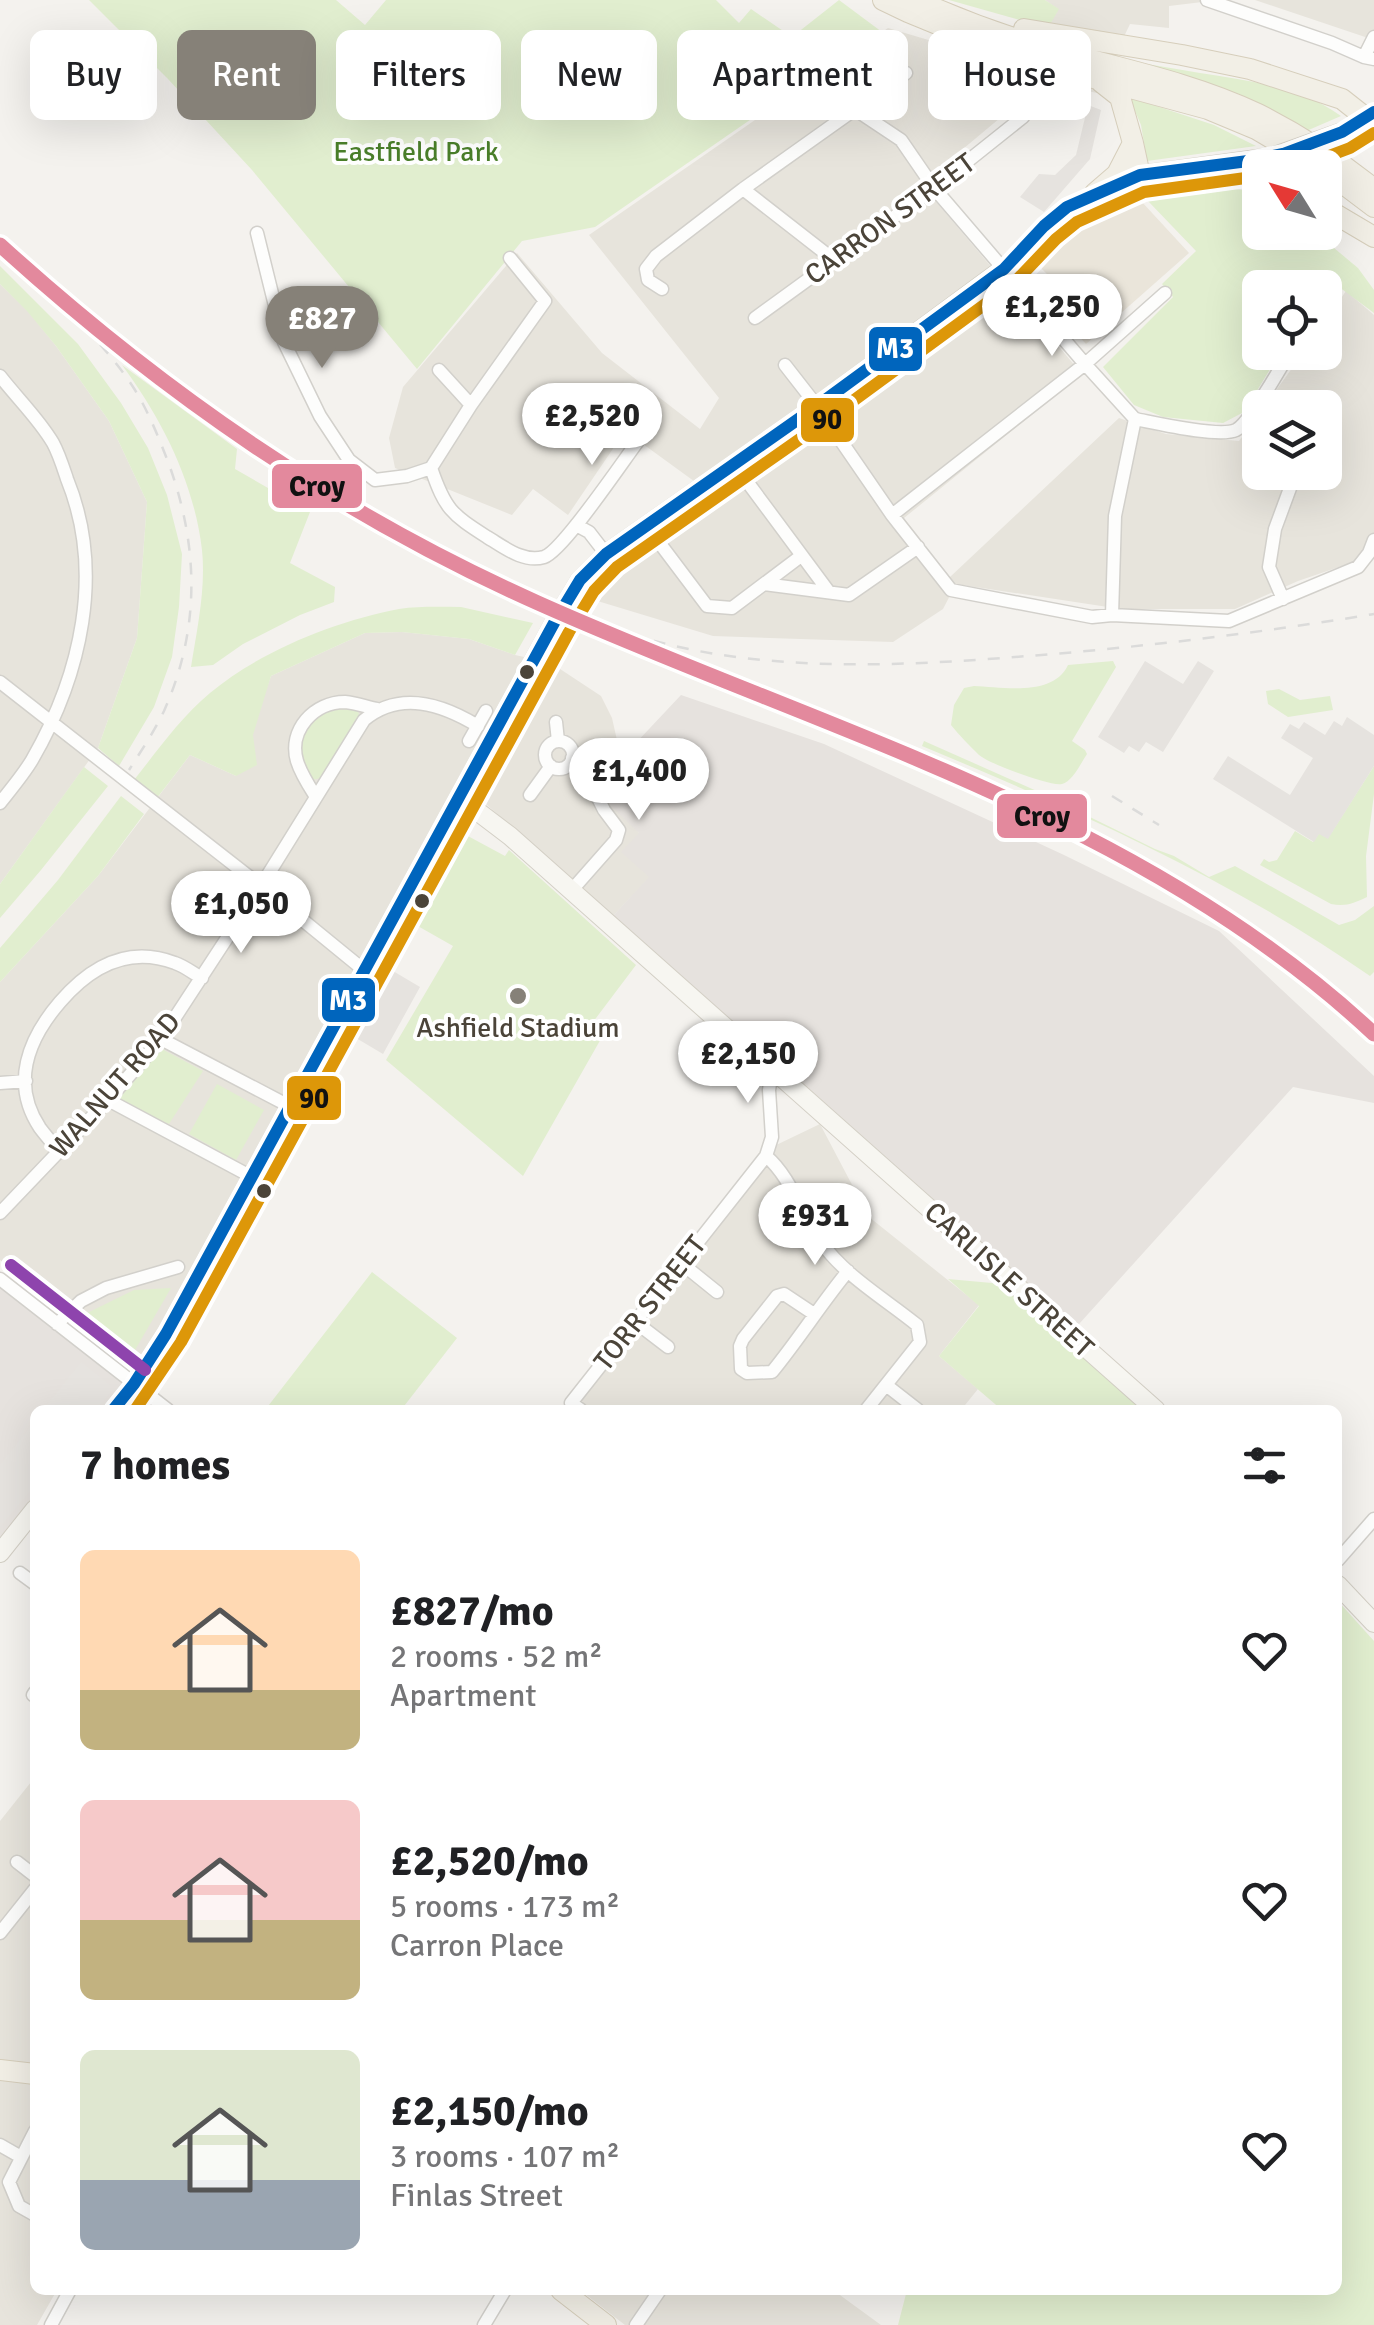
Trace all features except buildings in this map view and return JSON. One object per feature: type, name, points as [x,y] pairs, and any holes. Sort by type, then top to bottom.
[{"type":"main road","points":[[883,0],[1020,58],[1208,109],[1294,150]]},
{"type":"main road","points":[[916,0],[1013,38],[1165,80],[1228,102],[1304,138],[1374,190]]},
{"type":"main road","points":[[942,12],[1250,70],[1342,99],[1372,124],[1311,150]]},
{"type":"main road","points":[[1099,81],[1120,98],[1141,182]]},
{"type":"main road","points":[[1004,269],[1044,226],[1095,193],[1116,174],[1134,143]]},
{"type":"main road","points":[[1095,193],[1141,182],[1242,169]]},
{"type":"main road","points":[[118,1405],[166,1334],[587,571],[1072,217],[1141,182]]},
{"type":"main road","points":[[1342,182],[1374,208]]},
{"type":"main road","points":[[1342,218],[1374,237]]},
{"type":"main road","name":"CARLISLE STREET","points":[[460,798],[510,836],[1150,1405]]},
{"type":"main road","points":[[0,1553],[30,1515]]},
{"type":"main road","points":[[1342,1588],[1374,1622]]},
{"type":"main road","points":[[0,2070],[30,2073]]},
{"type":"main road","points":[[567,2295],[606,2325]]},
{"type":"street","points":[[1208,0],[1236,4],[1369,58],[1374,37]]},
{"type":"street","points":[[662,289],[648,280],[646,269],[656,256],[742,189],[842,120]]},
{"type":"street","points":[[871,120],[901,140],[934,188],[1135,420],[1234,432],[1279,370]]},
{"type":"street","name":"CARRON STREET","points":[[755,318],[934,188],[1019,120]]},
{"type":"street","points":[[742,189],[834,260]]},
{"type":"street","points":[[257,233],[284,342],[320,416],[348,460],[376,480],[431,468],[545,301],[510,258]]},
{"type":"street","points":[[892,514],[1085,364],[1165,293]]},
{"type":"street","points":[[785,365],[951,590],[1092,616],[1229,621],[1358,567],[1374,540]]},
{"type":"street","points":[[440,370],[471,405]]},
{"type":"street","points":[[0,376],[53,443],[78,505],[86,560],[85,616],[73,672],[30,764],[0,804]]},
{"type":"street","points":[[1112,615],[1115,516],[1135,420]]},
{"type":"street","points":[[431,468],[442,499],[460,520],[521,557],[544,557],[576,524],[641,437]]},
{"type":"street","points":[[734,464],[828,592]]},
{"type":"street","points":[[1283,599],[1268,567],[1275,529],[1289,490]]},
{"type":"street","points":[[576,524],[589,532],[606,554]]},
{"type":"street","points":[[646,525],[707,606],[732,608],[800,556]]},
{"type":"street","points":[[764,584],[849,595],[918,547]]},
{"type":"street","points":[[0,682],[365,971]]},
{"type":"street","points":[[316,798],[294,747],[298,730],[318,709],[346,702],[377,709],[418,702],[453,710],[478,726]]},
{"type":"street","name":"WALNUT ROAD","points":[[0,1213],[108,1100],[160,1038],[364,720],[377,709]]},
{"type":"street","points":[[470,741],[486,711]]},
{"type":"street","points":[[556,722],[558,741]]},
{"type":"street","points":[[558,741],[570,746],[572,758],[593,774],[598,798],[619,830],[616,840],[571,891]]},
{"type":"street","points":[[550,766],[547,749],[558,741]]},
{"type":"street","points":[[550,766],[564,768],[572,758]]},
{"type":"street","points":[[530,795],[550,766]]},
{"type":"street","points":[[59,1152],[33,1116],[26,1082],[29,1050],[43,1021],[78,981],[121,959],[140,957],[176,963],[202,978]]},
{"type":"street","points":[[160,1038],[290,1107]]},
{"type":"street","points":[[772,1071],[768,1090],[772,1137],[766,1156],[778,1165],[820,1241],[848,1270],[918,1325],[920,1342],[870,1405]]},
{"type":"street","points":[[0,1082],[26,1082]]},
{"type":"street","points":[[108,1100],[252,1176]]},
{"type":"street","name":"TORR STREET","points":[[577,1405],[634,1321],[766,1156]]},
{"type":"street","points":[[681,1263],[718,1292]]},
{"type":"street","points":[[56,1324],[81,1301],[106,1288],[178,1267]]},
{"type":"street","points":[[814,1314],[784,1294],[777,1296],[740,1346],[741,1368],[747,1373],[772,1372],[848,1270]]},
{"type":"street","points":[[0,1279],[161,1405]]},
{"type":"street","points":[[634,1321],[668,1347]]},
{"type":"street","points":[[886,1385],[912,1405]]},
{"type":"street","points":[[1342,1555],[1374,1518]]},
{"type":"street","points":[[20,1573],[30,1580]]},
{"type":"street","points":[[18,1862],[30,1872]]},
{"type":"street","points":[[0,1933],[30,1895]]},
{"type":"street","points":[[30,2140],[9,2182],[20,2206],[30,2211]]},
{"type":"street","points":[[0,2145],[21,2156]]},
{"type":"street","points":[[51,2325],[67,2295]]},
{"type":"street","points":[[484,2325],[501,2295]]},
{"type":"street","points":[[636,2325],[657,2295]]},
{"type":"shaded area","points":[[1045,0],[1219,0],[1169,6],[1169,28],[1130,24],[1097,93],[1091,92],[1091,30],[1047,30],[1058,9]]},
{"type":"shaded area","points":[[1255,0],[1374,0],[1374,40]]},
{"type":"shaded area","points":[[908,34],[928,40],[928,120],[998,120],[921,184],[1082,374],[904,518],[950,577],[1119,418],[1166,434],[1239,441],[1242,437],[1242,490],[1342,490],[1342,390],[1276,390],[1291,370],[1342,370],[1342,297],[1346,291],[1374,315],[1374,555],[1298,581],[1235,609],[1121,609],[956,584],[943,609],[893,642],[713,636],[581,596],[600,571],[709,492],[625,431],[568,515],[533,489],[512,515],[395,468],[389,438],[403,387],[517,253],[602,353],[700,429],[719,398],[589,235],[755,120],[908,120]]},
{"type":"shaded area","points":[[1091,106],[1101,110],[1090,159],[1044,212],[1020,197],[1039,174],[1055,175],[1076,155],[1084,120],[1091,120]]},
{"type":"shaded area","points":[[1141,201],[1189,253],[1086,344],[1034,288],[1049,276],[1035,262],[1102,214]]},
{"type":"shaded area","points":[[0,284],[56,346],[109,421],[147,502],[137,638],[98,748],[0,884]]},
{"type":"shaded area","points":[[402,632],[469,639],[551,663],[601,696],[612,718],[619,749],[602,779],[639,833],[650,877],[612,917],[477,796],[459,799],[135,1383],[162,1405],[117,1405],[134,1384],[129,1362],[0,1260],[0,982],[98,876],[190,755],[236,776],[271,676],[365,633]]},
{"type":"shaded area","points":[[1145,661],[1183,684],[1198,661],[1214,671],[1163,752],[1146,742],[1139,752],[1129,746],[1124,753],[1098,737]]},
{"type":"shaded area","points":[[681,695],[824,744],[1219,931],[1374,1076],[1374,1103],[1293,1087],[1070,1334],[612,917],[649,877],[621,852],[639,833],[608,803],[602,779]]},
{"type":"shaded area","points":[[1347,717],[1374,735],[1374,766],[1328,839],[1319,834],[1314,842],[1213,779],[1228,756],[1290,795],[1313,758],[1281,738],[1290,724],[1299,729],[1304,722],[1325,735],[1334,721],[1342,726]]},
{"type":"shaded area","points":[[393,971],[420,987],[383,1054],[356,1038]]},
{"type":"shaded area","points":[[820,1124],[869,1217],[979,1305],[939,1356],[978,1389],[965,1405],[571,1403],[770,1148]]},
{"type":"shaded area","points":[[0,1283],[134,1384],[117,1405],[30,1405],[30,1515],[0,1553]]},
{"type":"shaded area","points":[[81,1362],[110,1385],[110,1393],[100,1405],[47,1405]]},
{"type":"shaded area","points":[[30,1427],[30,1491],[0,1527],[0,1465]]},
{"type":"shaded area","points":[[30,1783],[30,2295],[54,2295],[37,2325],[0,2325],[0,1821]]},
{"type":"shaded area","points":[[586,2295],[840,2295],[881,2325],[625,2325]]},
{"type":"green space","name":"Eastfield Park","points":[[89,0],[336,0],[365,25],[386,0],[716,0],[739,23],[751,9],[782,30],[677,30],[677,120],[750,120],[595,227],[522,241],[417,369],[206,120],[316,120],[316,30],[177,30],[177,89],[157,68],[157,30],[119,30]]},
{"type":"green space","name":"Eastfield Park","points":[[839,0],[879,30],[801,30]]},
{"type":"green space","points":[[949,0],[1045,0],[1059,9],[1048,28]]},
{"type":"green space","points":[[1100,56],[1274,86],[1309,98],[1341,116],[1304,132]]},
{"type":"green space","points":[[1129,97],[1214,125],[1256,146],[1147,161],[1141,125]]},
{"type":"green space","points":[[1242,190],[1242,250],[1336,250],[1358,268],[1374,290],[1374,313],[1342,289],[1342,270],[1242,270],[1242,370],[1270,370],[1257,390],[1242,390],[1242,413],[1223,423],[1163,417],[1134,405],[1103,367],[1173,297],[1162,284],[1196,251],[1148,201]]},
{"type":"green space","points":[[0,266],[78,344],[121,403],[148,448],[167,495],[182,554],[172,657],[154,707],[119,766],[98,748],[137,638],[147,502],[109,421],[56,346],[0,284]]},
{"type":"green space","points":[[122,365],[237,449],[235,469],[310,512],[290,563],[335,587],[334,602],[243,644],[213,665],[191,667],[203,579],[198,525],[174,452]]},
{"type":"green space","points":[[461,607],[533,623],[515,655],[469,639],[402,632],[365,633],[271,676],[253,735],[257,765],[236,776],[190,755],[157,798],[134,780],[199,703],[230,678],[275,651],[375,614],[407,608]]},
{"type":"green space","points":[[1113,661],[1116,667],[1072,741],[1087,754],[1066,783],[1033,778],[985,759],[951,725],[954,705],[964,688],[1039,686],[1061,675],[1068,665]]},
{"type":"green space","points":[[1279,689],[1300,700],[1330,696],[1333,710],[1288,717],[1268,704],[1266,691]]},
{"type":"green space","points":[[342,707],[357,707],[359,715],[321,778],[312,780],[302,755],[303,733],[316,717]]},
{"type":"green space","points":[[924,741],[1174,856],[1209,877],[1235,866],[1339,925],[1355,920],[1374,906],[1374,972],[1370,976],[1209,878],[1038,795],[922,746]]},
{"type":"green space","points":[[1374,766],[1366,856],[1367,897],[1350,904],[1331,904],[1260,865],[1264,859],[1277,860],[1295,831],[1313,842],[1319,833],[1328,838]]},
{"type":"green space","points":[[84,767],[108,786],[0,918],[0,884]]},
{"type":"green space","points":[[121,796],[144,814],[98,876],[0,982],[0,948],[58,880]]},
{"type":"green space","name":"Ashfield Stadium","points":[[466,835],[505,856],[509,850],[636,965],[590,1026],[602,1037],[523,1176],[386,1060],[453,946],[416,925]]},
{"type":"green space","points":[[160,1048],[203,1071],[169,1124],[117,1100]]},
{"type":"green space","points":[[217,1084],[264,1110],[236,1160],[189,1134]]},
{"type":"green space","points":[[372,1272],[457,1338],[405,1405],[269,1405]]},
{"type":"green space","points":[[948,1279],[1014,1285],[1150,1405],[996,1405],[939,1356],[979,1306]]},
{"type":"green space","points":[[171,1288],[131,1357],[79,1317],[134,1290]]},
{"type":"green space","points":[[1342,1605],[1374,1641],[1374,2325],[898,2325],[906,2295],[1342,2295]]},
{"type":"railway","points":[[33,276],[100,345],[135,390],[167,459],[185,523],[191,586],[185,649],[164,711],[129,770]]},
{"type":"railway","points":[[608,626],[709,653],[815,664],[869,664],[1114,648],[1374,614]]},
{"type":"railway","points":[[1112,796],[1159,825]]},
{"type":"transit line","name":"M3","points":[[117,1405],[166,1334],[580,580],[606,554],[1004,269],[1067,207],[1140,175],[1283,154],[1342,132],[1374,112]]},
{"type":"transit line","name":"90","points":[[1342,151],[1374,133]]},
{"type":"transit line","name":"90","points":[[138,1405],[181,1342],[594,591],[617,567],[1014,283],[1077,222],[1144,192],[1242,178]]},
{"type":"transit line","name":"Croy","points":[[0,245],[124,351],[189,400],[254,446],[392,530],[538,603],[976,784],[1082,835],[1185,892],[1283,958],[1374,1034]]},
{"type":"transit line","points":[[11,1265],[145,1370]]},
{"type":"place","name":"Ashfield Stadium","points":[[518,996]]}]
